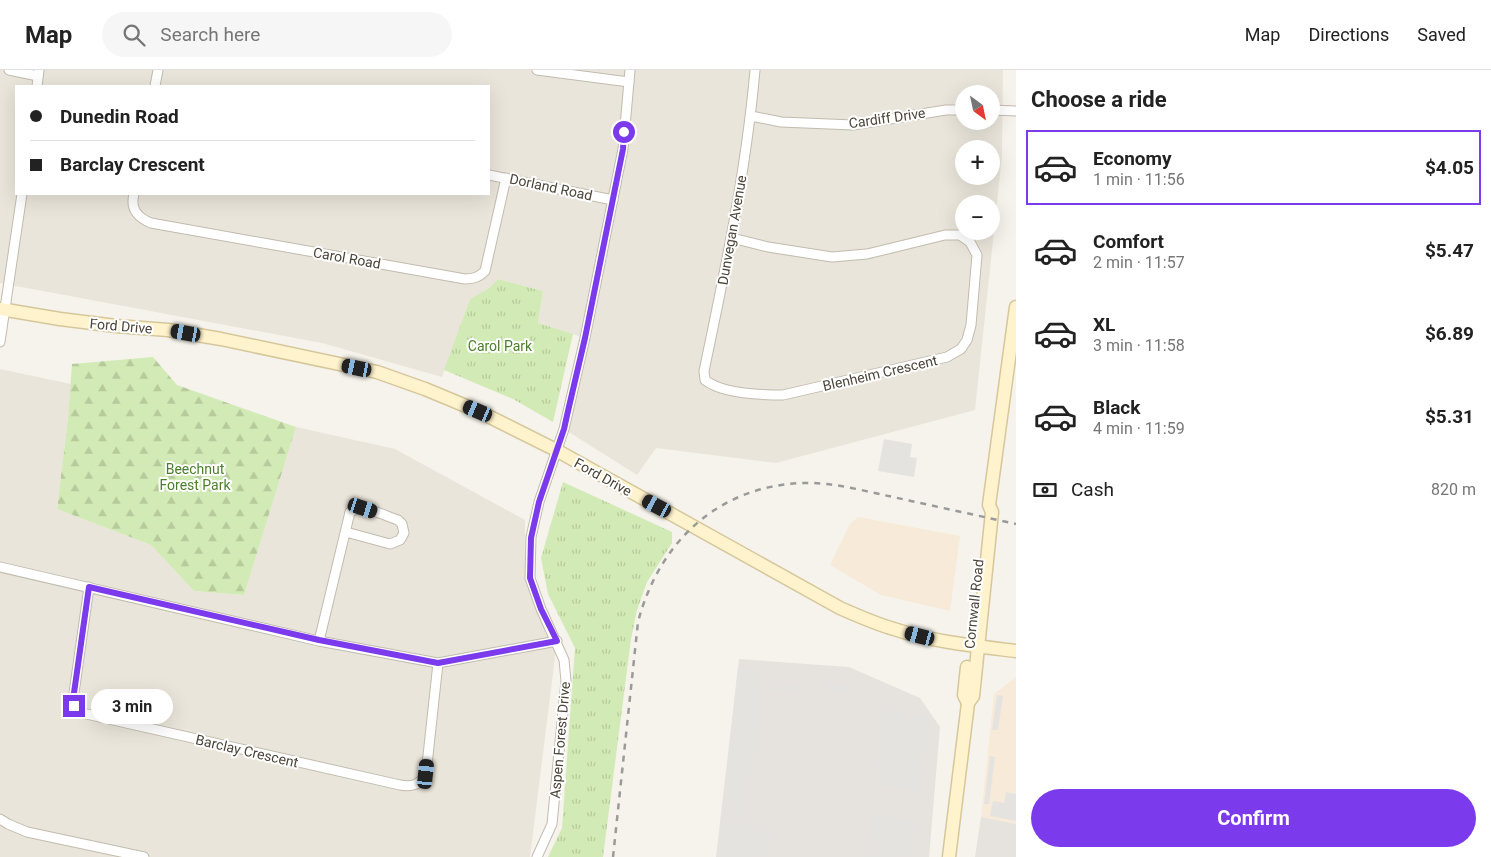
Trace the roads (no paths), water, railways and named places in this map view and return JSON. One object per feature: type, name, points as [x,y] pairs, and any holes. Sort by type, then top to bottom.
[{"type":"main road","name":"Cornwall Road","points":[[949,857],[968,703],[964,695],[974,646],[985,509],[989,505],[1016,307]]},
{"type":"main road","name":"Ford Drive","points":[[3,309],[116,326],[168,330],[221,339],[377,372],[478,411],[556,450],[840,608],[895,630],[974,646],[1016,651]]},
{"type":"street","points":[[8,70],[38,73]]},
{"type":"street","points":[[155,85],[158,70]]},
{"type":"street","points":[[537,70],[629,82]]},
{"type":"street","name":"Aspen Forest Drive","points":[[537,857],[552,824],[566,681],[564,660],[541,609],[530,578],[531,538],[539,502],[564,429],[585,338],[623,149],[630,70]]},
{"type":"street","name":"Dunvegan Avenue","points":[[713,386],[706,380],[704,371],[732,238],[751,116],[755,70]]},
{"type":"street","name":"Cardiff Drive","points":[[751,116],[781,122],[853,126],[955,110]]},
{"type":"street","points":[[1000,110],[1016,111]]},
{"type":"street","name":"Dorland Road","points":[[490,175],[613,200]]},
{"type":"street","name":"Carol Road","points":[[134,195],[133,208],[137,215],[151,223],[465,279],[474,279],[485,271],[506,178]]},
{"type":"street","points":[[0,342],[3,309],[22,195]]},
{"type":"street","name":"Blenheim Crescent","points":[[713,386],[758,395],[782,395],[947,357],[961,349],[968,340],[971,325],[977,255],[970,242],[960,235],[945,235],[867,254],[832,257],[768,247],[732,238]]},
{"type":"street","points":[[319,640],[350,512],[358,508],[398,520],[402,524],[404,533],[400,540],[390,544],[346,532]]},
{"type":"street","points":[[0,567],[319,640],[438,663],[557,641]]},
{"type":"street","name":"Barclay Crescent","points":[[89,587],[73,700],[74,706],[82,713],[400,785],[409,786],[417,784],[426,774],[438,663]]},
{"type":"street","points":[[0,819],[27,832],[144,857]]},
{"type":"railway","points":[[613,857],[638,622],[648,593],[661,567],[677,544],[696,524],[719,507],[744,495],[772,487],[803,483],[848,487],[1016,524]]},
{"type":"park label","name":"Carol Park","points":[[500,346]]},
{"type":"park label","name":"Beechnut Forest Park","points":[[195,478]]}]
